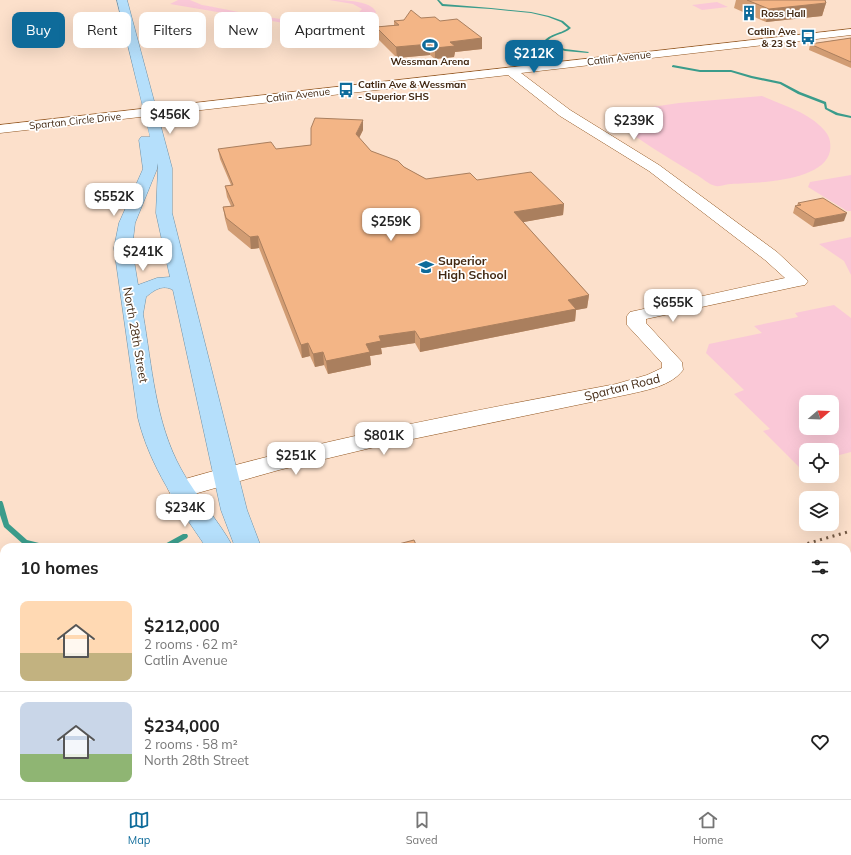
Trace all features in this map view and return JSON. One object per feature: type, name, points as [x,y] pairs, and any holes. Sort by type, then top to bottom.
[{"type":"main road","points":[[122,0],[165,168],[164,213],[225,475],[237,521],[246,543]]},
{"type":"main road","name":"North 28th Street","points":[[150,113],[143,121],[150,169],[127,223],[123,243],[126,277],[149,418],[155,442],[167,469],[217,543]]},
{"type":"main road","points":[[133,314],[136,298],[147,287],[168,281],[181,287]]},
{"type":"street","name":"Catlin Avenue","points":[[150,113],[851,32]]},
{"type":"street","points":[[830,34],[851,43]]},
{"type":"street","name":"Spartan Road","points":[[180,489],[225,475],[328,450],[601,393],[658,379],[672,370],[672,365],[670,360],[637,325],[636,319],[639,315],[799,280],[654,168],[565,113],[511,71]]},
{"type":"street","name":"Spartan Circle Drive","points":[[0,129],[150,113]]},
{"type":"shaded area","points":[[178,0],[190,0],[202,5],[240,12],[218,12],[170,4]]},
{"type":"shaded area","points":[[329,0],[362,3],[373,8],[376,12],[358,12],[362,9],[353,4]]},
{"type":"shaded area","points":[[717,2],[728,7],[702,10],[692,5]]},
{"type":"shaded area","points":[[272,18],[280,19],[280,22],[272,21]]},
{"type":"shaded area","points":[[762,96],[804,114],[819,124],[827,133],[829,138],[830,151],[825,161],[815,169],[802,175],[787,179],[716,186],[708,183],[631,134],[611,119],[618,112],[679,103]]},
{"type":"shaded area","points":[[851,175],[851,211],[847,211],[808,187],[810,182]]},
{"type":"shaded area","points":[[851,237],[851,275],[844,261],[819,244]]},
{"type":"shaded area","points":[[834,305],[851,318],[851,452],[839,455],[839,443],[799,443],[799,467],[763,431],[770,429],[734,394],[744,390],[706,353],[709,344],[762,333],[754,326],[798,317],[795,313]]},
{"type":"building","points":[[747,0],[825,0],[826,3],[769,9]]},
{"type":"building","points":[[411,10],[421,18],[435,17],[440,21],[457,19],[482,38],[450,42],[455,46],[435,48],[430,44],[396,47],[379,30],[379,27],[399,25],[394,21],[404,20]]},
{"type":"building","points":[[851,38],[851,62],[810,44]]},
{"type":"building","points":[[315,118],[363,120],[356,134],[371,151],[398,161],[404,167],[426,179],[470,173],[477,180],[531,172],[564,204],[514,212],[589,295],[568,300],[576,309],[420,339],[415,331],[379,336],[381,341],[366,344],[370,352],[326,361],[323,352],[313,354],[308,343],[301,345],[258,236],[250,237],[226,218],[223,207],[234,206],[225,186],[233,185],[218,149],[271,142],[276,149],[311,145],[311,128]]},
{"type":"building","points":[[823,198],[847,213],[815,219],[795,206],[801,205],[798,203]]},
{"type":"building","points":[[414,540],[415,543],[402,543]]},
{"type":"waterway","points":[[438,0],[442,5],[511,10],[549,16],[562,21],[570,28],[567,31],[548,38],[544,43],[565,50],[588,52]]},
{"type":"waterway","points":[[673,66],[700,71],[731,71],[781,83],[799,93],[825,103],[826,108],[837,114],[851,117]]},
{"type":"waterway","points":[[0,503],[6,525],[25,542],[29,543]]},
{"type":"waterway","points":[[172,543],[185,536]]},
{"type":"railway","points":[[809,543],[851,531]]},
{"type":"place","name":"Ross Hall","points":[[749,13]]},
{"type":"place","name":"Catlin Ave & 23 St","points":[[808,37]]},
{"type":"place","name":"Wessman Arena","points":[[430,45]]},
{"type":"place","name":"Catlin Ave & Wessman - Superior SHS","points":[[346,90]]},
{"type":"place","name":"Superior High School","points":[[426,267]]}]
